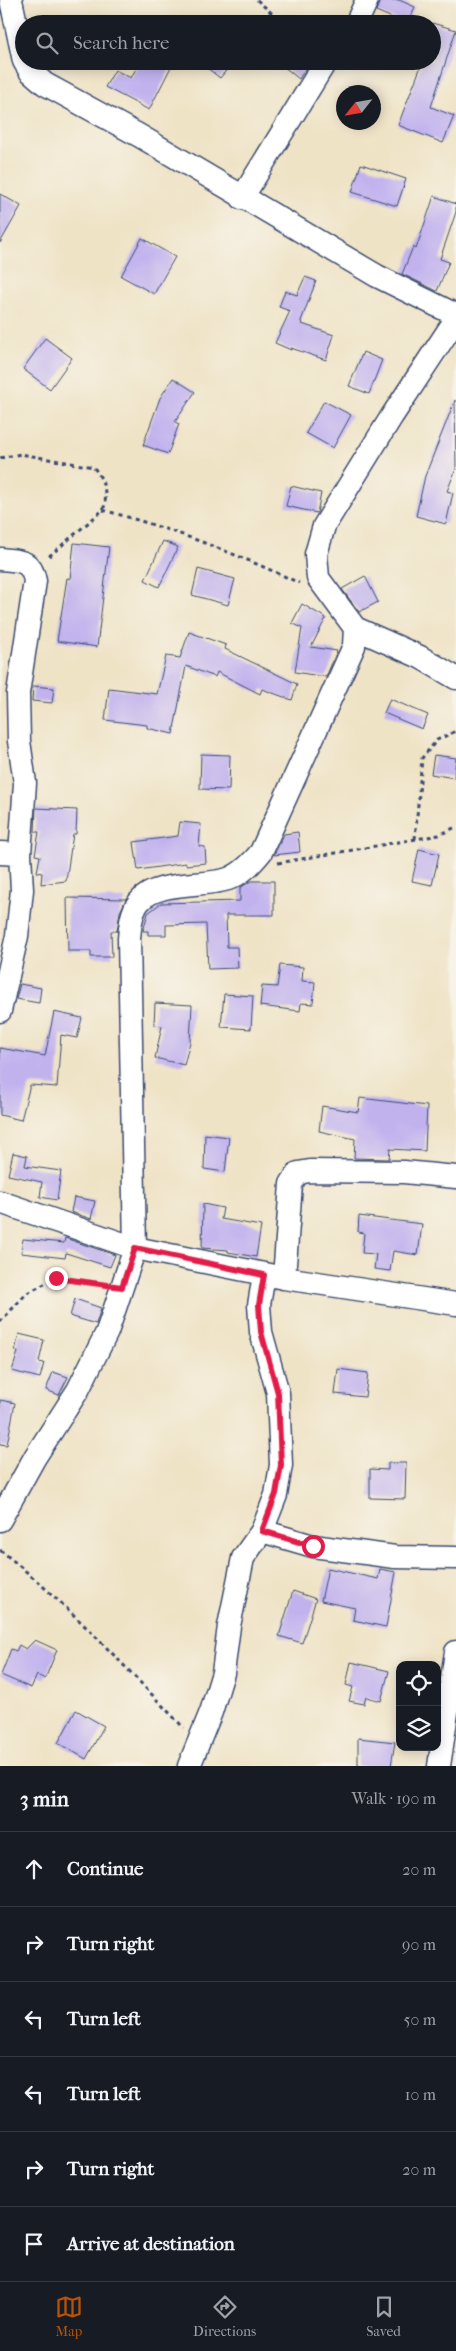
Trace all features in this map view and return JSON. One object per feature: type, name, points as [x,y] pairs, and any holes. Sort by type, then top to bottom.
[{"type":"street","points":[[11,0],[15,19]]},
{"type":"street","points":[[360,15],[367,0]]},
{"type":"street","points":[[29,70],[45,84],[140,136],[242,198],[377,276],[456,317],[324,526],[316,554],[318,578],[355,628],[420,657],[456,678]]},
{"type":"street","points":[[242,198],[320,70]]},
{"type":"street","points":[[0,558],[23,561],[33,570],[35,581],[18,693],[19,741],[25,783],[10,853],[22,890],[17,936],[0,1011]]},
{"type":"street","points":[[0,1520],[35,1457],[78,1390],[107,1332],[135,1248],[128,939],[138,903],[150,893],[160,889],[229,879],[248,867],[261,852],[354,646],[355,628]]},
{"type":"street","points":[[189,1766],[211,1712],[223,1673],[229,1626],[243,1558],[262,1531],[276,1494],[281,1465],[278,1393],[261,1332],[259,1305],[274,1276],[291,1184],[298,1173],[310,1171],[404,1172],[456,1177]]},
{"type":"street","points":[[0,1202],[135,1248],[274,1276],[456,1304]]},
{"type":"street","points":[[262,1531],[313,1546],[395,1557],[456,1558]]},
{"type":"street","points":[[439,1766],[456,1652]]},
{"type":"path","points":[[257,0],[274,15]]},
{"type":"path","points":[[0,458],[21,454],[93,468],[100,474],[107,502],[104,510],[33,570]]},
{"type":"path","points":[[104,510],[163,527],[224,549],[302,585]]},
{"type":"path","points":[[415,839],[422,758],[437,740],[456,730]]},
{"type":"path","points":[[248,867],[439,835],[456,827]]},
{"type":"path","points":[[0,1322],[27,1293],[56,1278],[122,1287]]},
{"type":"path","points":[[0,1550],[42,1584],[113,1653],[198,1742]]},
{"type":"building","points":[[380,0],[399,0],[415,7],[411,15],[386,15],[376,11]]},
{"type":"building","points":[[441,26],[456,30],[431,107],[454,116],[443,143],[398,125],[419,70],[441,70]]},
{"type":"building","points":[[115,70],[131,78],[135,70],[169,70],[149,110],[105,87]]},
{"type":"building","points":[[210,70],[227,70],[220,78]]},
{"type":"building","points":[[288,70],[304,70],[299,79]]},
{"type":"building","points":[[361,164],[406,179],[397,206],[352,192]]},
{"type":"building","points":[[0,194],[21,206],[0,243]]},
{"type":"building","points":[[434,196],[456,204],[456,212],[440,259],[449,262],[437,291],[402,274],[413,247],[416,249]]},
{"type":"building","points":[[142,238],[175,257],[154,294],[121,276]]},
{"type":"building","points":[[305,277],[316,281],[301,321],[302,324],[334,335],[326,360],[291,348],[291,350],[275,343],[290,311],[279,307],[285,291],[297,295]]},
{"type":"building","points":[[45,338],[72,358],[50,389],[23,369]]},
{"type":"building","points":[[363,352],[382,360],[369,394],[349,386]]},
{"type":"building","points":[[173,378],[195,392],[175,422],[179,424],[168,454],[143,445],[160,398]]},
{"type":"building","points":[[455,400],[456,469],[447,491],[453,493],[446,524],[416,516],[425,476]]},
{"type":"building","points":[[324,401],[351,415],[333,448],[306,433]]},
{"type":"building","points":[[291,486],[321,493],[317,513],[286,506]]},
{"type":"building","points":[[163,541],[178,547],[159,587],[145,580]]},
{"type":"building","points":[[74,543],[109,547],[97,647],[57,641],[67,578],[70,579]]},
{"type":"building","points":[[198,569],[235,579],[228,605],[192,595]]},
{"type":"building","points":[[365,576],[378,602],[359,612],[342,589]]},
{"type":"building","points":[[302,604],[326,618],[311,647],[337,651],[326,677],[295,672],[302,628],[292,623]]},
{"type":"building","points":[[189,632],[226,645],[225,649],[297,684],[292,700],[262,689],[260,694],[217,672],[215,677],[186,666],[173,734],[147,728],[147,725],[105,720],[109,688],[157,694],[166,656],[180,658]]},
{"type":"building","points":[[33,686],[54,688],[52,703],[32,701]]},
{"type":"building","points":[[390,699],[428,715],[422,729],[384,713]]},
{"type":"building","points":[[201,754],[230,755],[229,790],[200,789]]},
{"type":"building","points":[[434,755],[456,758],[454,778],[431,774]]},
{"type":"building","points":[[36,808],[77,810],[76,834],[73,834],[66,881],[41,884],[42,873],[37,872],[40,856],[35,855],[39,832],[35,832]]},
{"type":"building","points":[[180,822],[201,824],[199,846],[205,847],[206,863],[186,865],[186,863],[138,870],[134,842],[178,836]]},
{"type":"building","points":[[298,832],[300,852],[274,855],[284,834]]},
{"type":"building","points":[[419,849],[439,854],[432,885],[412,881]]},
{"type":"building","points":[[251,881],[274,881],[274,915],[226,915],[227,947],[237,947],[238,968],[208,969],[206,924],[166,925],[166,935],[148,935],[148,931],[143,931],[148,913],[161,903],[240,901],[240,888]]},
{"type":"building","points":[[67,898],[126,899],[120,912],[117,931],[111,931],[112,957],[91,957],[91,951],[68,951]]},
{"type":"building","points":[[280,965],[303,967],[302,981],[315,982],[313,1004],[301,1003],[300,1011],[260,1006],[262,986],[277,987]]},
{"type":"building","points":[[20,984],[41,988],[39,1003],[16,999]]},
{"type":"building","points":[[224,994],[253,996],[251,1029],[221,1027]]},
{"type":"building","points":[[155,1003],[192,1005],[190,1042],[184,1065],[155,1058],[162,1026],[154,1025]]},
{"type":"building","points":[[54,1012],[82,1018],[77,1038],[61,1035],[57,1087],[30,1085],[21,1120],[0,1115],[0,1048],[45,1056]]},
{"type":"building","points":[[360,1098],[427,1106],[425,1151],[390,1149],[389,1159],[354,1158],[355,1139],[319,1131],[322,1106],[358,1112]]},
{"type":"building","points":[[205,1134],[229,1137],[225,1172],[204,1169]]},
{"type":"building","points":[[13,1153],[27,1156],[25,1166],[61,1171],[57,1200],[40,1197],[42,1182],[8,1175]]},
{"type":"building","points":[[74,1197],[95,1201],[91,1219],[71,1212]]},
{"type":"building","points":[[203,1204],[223,1208],[221,1219],[261,1226],[256,1257],[228,1252],[228,1250],[202,1248]]},
{"type":"building","points":[[359,1216],[422,1224],[418,1255],[393,1251],[390,1271],[374,1269],[376,1254],[362,1253],[364,1233],[358,1232]]},
{"type":"building","points":[[65,1238],[115,1255],[110,1267],[66,1253],[65,1258],[21,1253],[23,1239],[64,1243]]},
{"type":"building","points":[[75,1299],[101,1308],[96,1324],[70,1316]]},
{"type":"building","points":[[19,1334],[44,1340],[39,1362],[44,1363],[40,1378],[12,1371],[18,1352],[15,1351]]},
{"type":"building","points":[[338,1369],[368,1373],[365,1397],[335,1394]]},
{"type":"building","points":[[53,1372],[68,1377],[59,1395],[46,1390]]},
{"type":"building","points":[[0,1400],[15,1403],[7,1445],[0,1444]]},
{"type":"building","points":[[388,1463],[406,1463],[405,1499],[370,1498],[370,1469],[388,1470]]},
{"type":"building","points":[[328,1568],[378,1579],[380,1569],[396,1572],[386,1627],[353,1620],[355,1608],[321,1601]]},
{"type":"building","points":[[293,1591],[316,1599],[302,1643],[279,1636]]},
{"type":"building","points":[[35,1640],[57,1650],[45,1679],[37,1675],[31,1688],[1,1675],[11,1649],[16,1651],[19,1645],[26,1649]]},
{"type":"building","points":[[351,1662],[389,1671],[381,1701],[366,1697],[364,1704],[349,1701],[353,1687],[346,1685]]},
{"type":"building","points":[[76,1710],[104,1726],[86,1759],[58,1743]]},
{"type":"building","points":[[358,1738],[395,1742],[391,1766],[358,1766]]},
{"type":"route","points":[[56,1278],[122,1287],[135,1248],[264,1275],[259,1305],[261,1332],[278,1393],[281,1465],[276,1494],[262,1531],[313,1546]]}]
